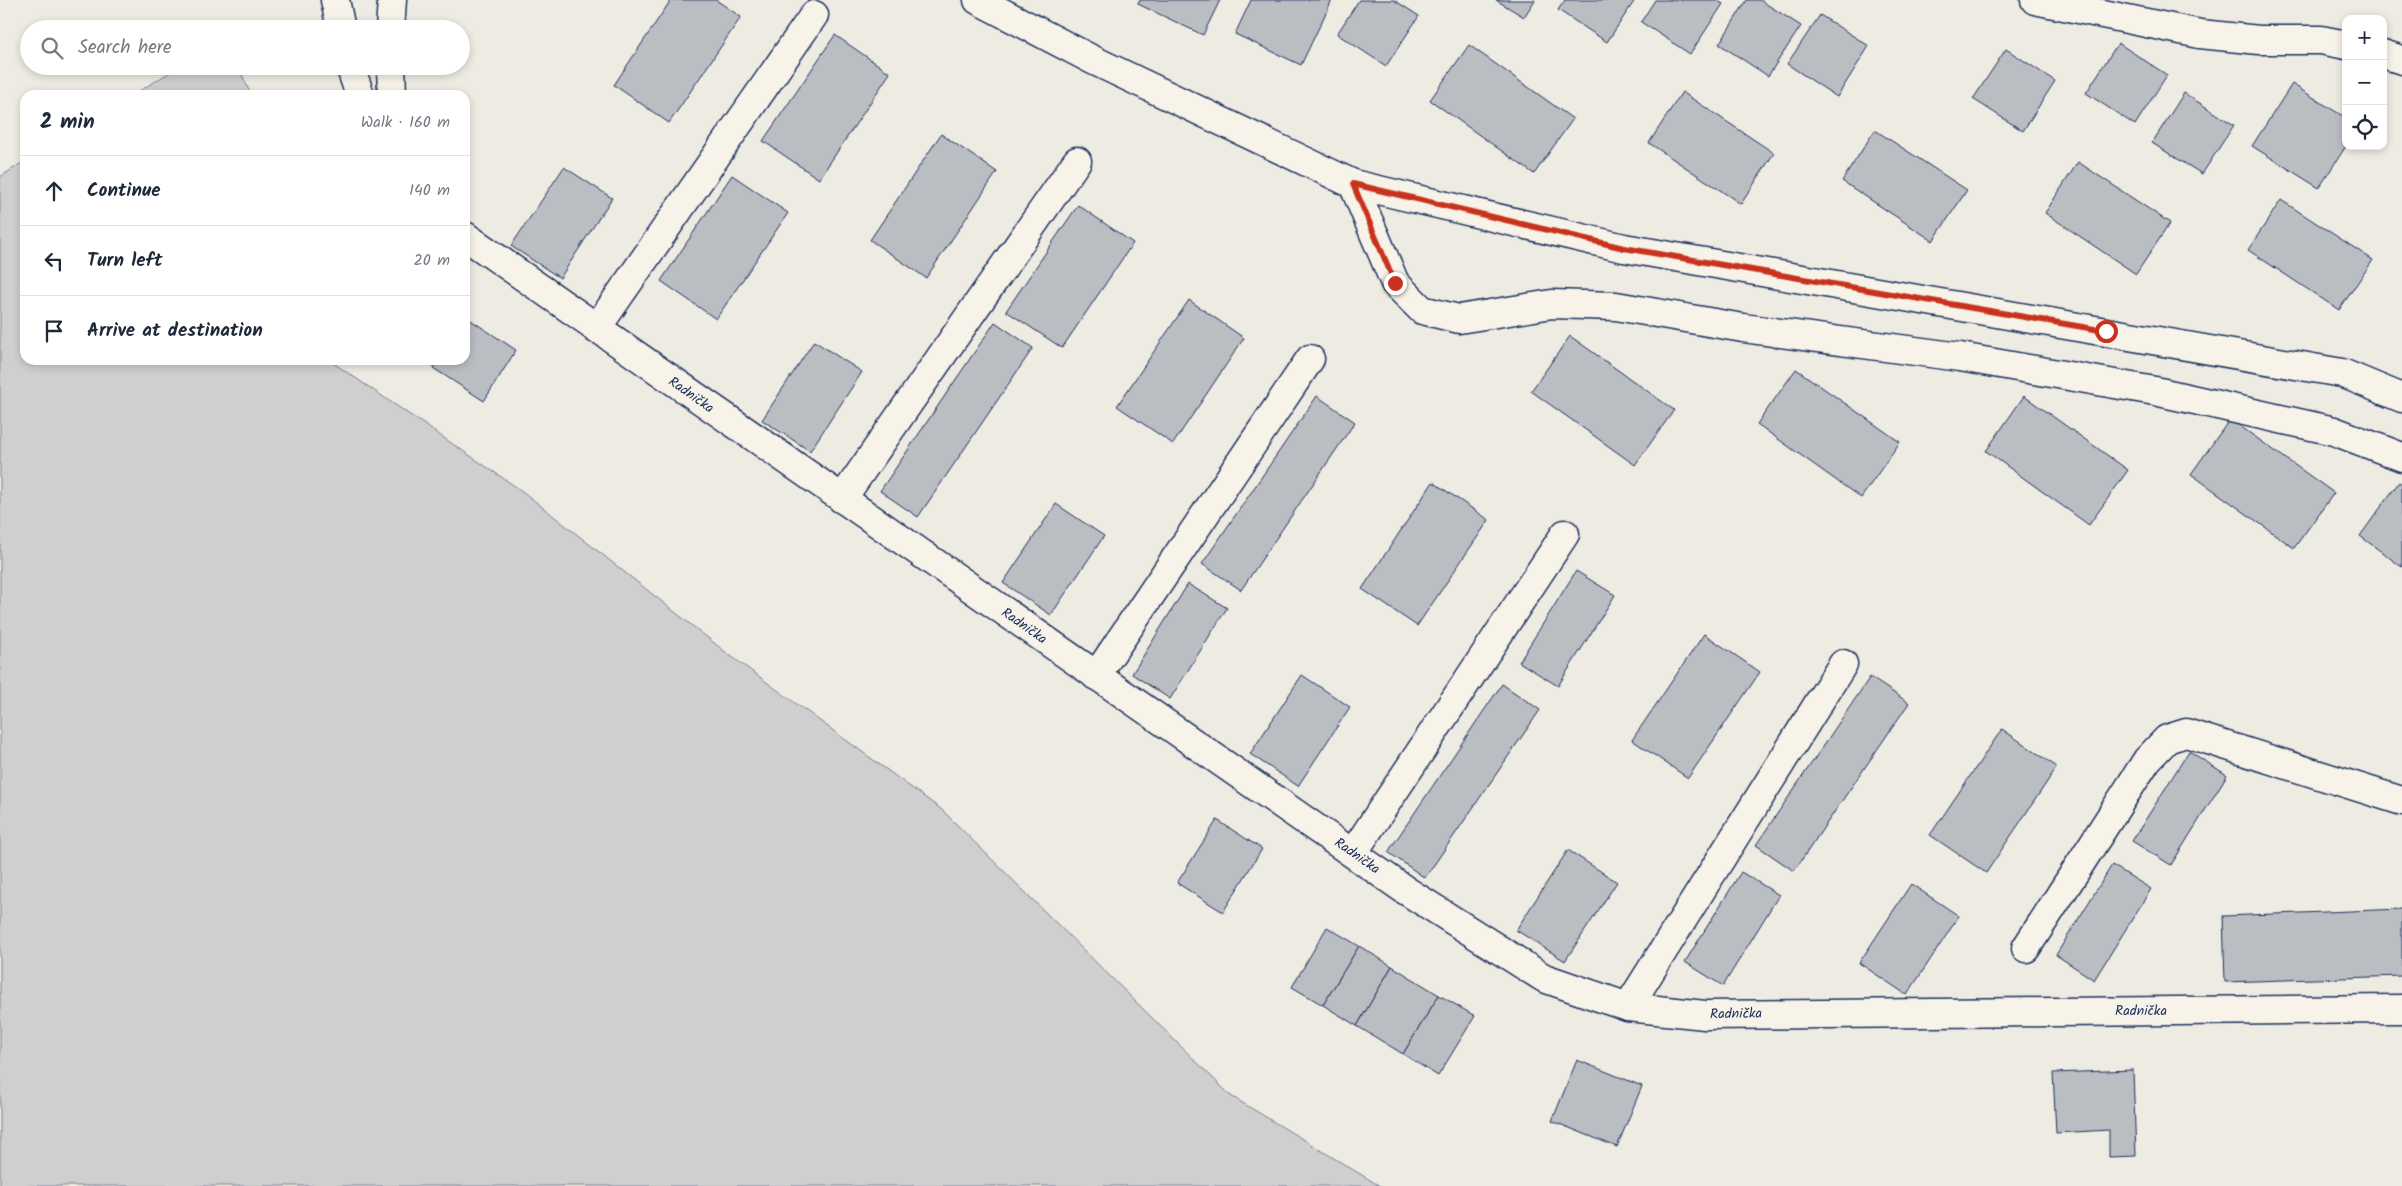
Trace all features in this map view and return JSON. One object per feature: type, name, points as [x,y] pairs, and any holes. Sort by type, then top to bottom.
[{"type":"street","points":[[334,0],[338,20]]},
{"type":"street","points":[[391,20],[392,0]]},
{"type":"street","points":[[978,0],[1093,60],[1353,184],[1624,248],[2342,373],[2402,398]]},
{"type":"street","points":[[2035,0],[2200,34],[2259,40],[2321,40],[2342,44]]},
{"type":"street","points":[[596,328],[814,15]]},
{"type":"street","points":[[2387,55],[2402,60]]},
{"type":"street","points":[[353,75],[358,90]]},
{"type":"street","points":[[391,75],[392,90]]},
{"type":"street","points":[[842,499],[1077,161]]},
{"type":"street","points":[[1353,184],[1395,283],[1422,310],[1459,319],[1552,304],[1616,306],[1743,328],[1960,357],[2156,391],[2334,431],[2402,457]]},
{"type":"street","name":"Radnička","points":[[470,240],[1405,890],[1544,978],[1628,1007],[1706,1014],[2402,1009]]},
{"type":"street","points":[[1096,676],[1310,359]]},
{"type":"street","points":[[1353,853],[1565,534]]},
{"type":"street","points":[[1628,1007],[1844,664]]},
{"type":"street","points":[[2026,948],[2147,760],[2167,739],[2186,734],[2402,801]]},
{"type":"shaded area","points":[[165,75],[242,75],[249,90],[141,90]]},
{"type":"shaded area","points":[[20,164],[20,365],[336,365],[522,491],[728,654],[942,810],[1231,1096],[1380,1186],[0,1186],[0,177]]},
{"type":"building","points":[[671,0],[716,0],[741,17],[669,123],[614,85]]},
{"type":"building","points":[[1140,0],[1220,0],[1203,35],[1138,4]]},
{"type":"building","points":[[1251,0],[1332,0],[1301,65],[1235,34]]},
{"type":"building","points":[[1359,0],[1394,0],[1419,16],[1386,66],[1337,34]]},
{"type":"building","points":[[1496,0],[1535,0],[1524,17]]},
{"type":"building","points":[[1565,0],[1635,0],[1607,42],[1558,10]]},
{"type":"building","points":[[1655,0],[1716,0],[1723,4],[1690,54],[1641,22]]},
{"type":"building","points":[[1747,0],[1760,0],[1801,26],[1768,76],[1719,44]]},
{"type":"building","points":[[1820,15],[1869,46],[1837,97],[1787,64]]},
{"type":"building","points":[[835,35],[890,73],[819,179],[763,141]]},
{"type":"building","points":[[2118,43],[2167,75],[2135,125],[2086,93]]},
{"type":"building","points":[[1469,45],[1573,119],[1534,174],[1430,100]]},
{"type":"building","points":[[2006,49],[2055,81],[2023,131],[1973,99]]},
{"type":"building","points":[[2292,84],[2342,115],[2343,150],[2319,188],[2252,146]]},
{"type":"building","points":[[1682,92],[1774,153],[1741,204],[1649,143]]},
{"type":"building","points":[[2184,93],[2234,125],[2202,174],[2152,143]]},
{"type":"building","points":[[1875,130],[1967,190],[1933,241],[1842,181]]},
{"type":"building","points":[[941,134],[997,172],[926,278],[870,240]]},
{"type":"building","points":[[2078,162],[2170,223],[2136,274],[2045,213]]},
{"type":"building","points":[[564,167],[612,198],[560,278],[511,246]]},
{"type":"building","points":[[732,175],[788,213],[716,319],[661,281]]},
{"type":"building","points":[[2281,200],[2373,260],[2339,310],[2248,250]]},
{"type":"building","points":[[1078,205],[1133,243],[1062,348],[1006,311]]},
{"type":"building","points":[[1189,300],[1244,338],[1173,444],[1117,406]]},
{"type":"building","points":[[470,320],[516,350],[484,401],[433,368],[435,365],[470,365]]},
{"type":"building","points":[[995,322],[1033,348],[918,517],[880,491]]},
{"type":"building","points":[[1570,336],[1674,410],[1635,465],[1531,391]]},
{"type":"building","points":[[814,341],[862,372],[810,451],[762,420]]},
{"type":"building","points":[[1796,369],[1900,442],[1861,498],[1757,424]]},
{"type":"building","points":[[1317,396],[1355,422],[1241,590],[1202,564]]},
{"type":"building","points":[[2024,396],[2128,470],[2089,525],[1986,451]]},
{"type":"building","points":[[2230,419],[2334,493],[2294,548],[2191,474]]},
{"type":"building","points":[[1433,482],[1489,520],[1417,626],[1362,589]]},
{"type":"building","points":[[2399,482],[2402,484],[2402,567],[2360,536]]},
{"type":"building","points":[[1056,504],[1104,536],[1051,615],[1003,583]]},
{"type":"building","points":[[1576,571],[1615,595],[1558,686],[1519,662]]},
{"type":"building","points":[[1188,584],[1227,608],[1170,699],[1132,674]]},
{"type":"building","points":[[1704,634],[1760,672],[1688,778],[1632,740]]},
{"type":"building","points":[[1302,675],[1350,707],[1298,786],[1250,754]]},
{"type":"building","points":[[1870,677],[1909,703],[1794,871],[1756,845]]},
{"type":"building","points":[[1502,684],[1540,710],[1425,878],[1388,852]]},
{"type":"building","points":[[2002,729],[2057,767],[1986,873],[1930,835]]},
{"type":"building","points":[[2189,751],[2227,775],[2171,865],[2132,841]]},
{"type":"building","points":[[1217,820],[1262,849],[1223,912],[1177,883]]},
{"type":"building","points":[[1568,850],[1617,882],[1565,961],[1516,930]]},
{"type":"building","points":[[2112,865],[2151,889],[2094,980],[2056,955]]},
{"type":"building","points":[[1741,872],[1779,895],[1723,986],[1685,962]]},
{"type":"building","points":[[1911,884],[1959,916],[1907,995],[1859,963]]},
{"type":"building","points":[[2402,909],[2402,976],[2225,982],[2223,916]]},
{"type":"building","points":[[1327,927],[1359,946],[1323,1005],[1292,987]]},
{"type":"building","points":[[1359,946],[1392,966],[1357,1026],[1323,1005]]},
{"type":"building","points":[[1392,966],[1439,995],[1403,1054],[1357,1026]]},
{"type":"building","points":[[1439,995],[1475,1016],[1438,1076],[1403,1054]]},
{"type":"building","points":[[1577,1060],[1642,1086],[1617,1147],[1552,1121]]},
{"type":"building","points":[[2133,1070],[2136,1156],[2109,1157],[2109,1130],[2056,1133],[2053,1073]]},
{"type":"route","points":[[1395,283],[1353,184],[1624,248],[2106,331]]}]
